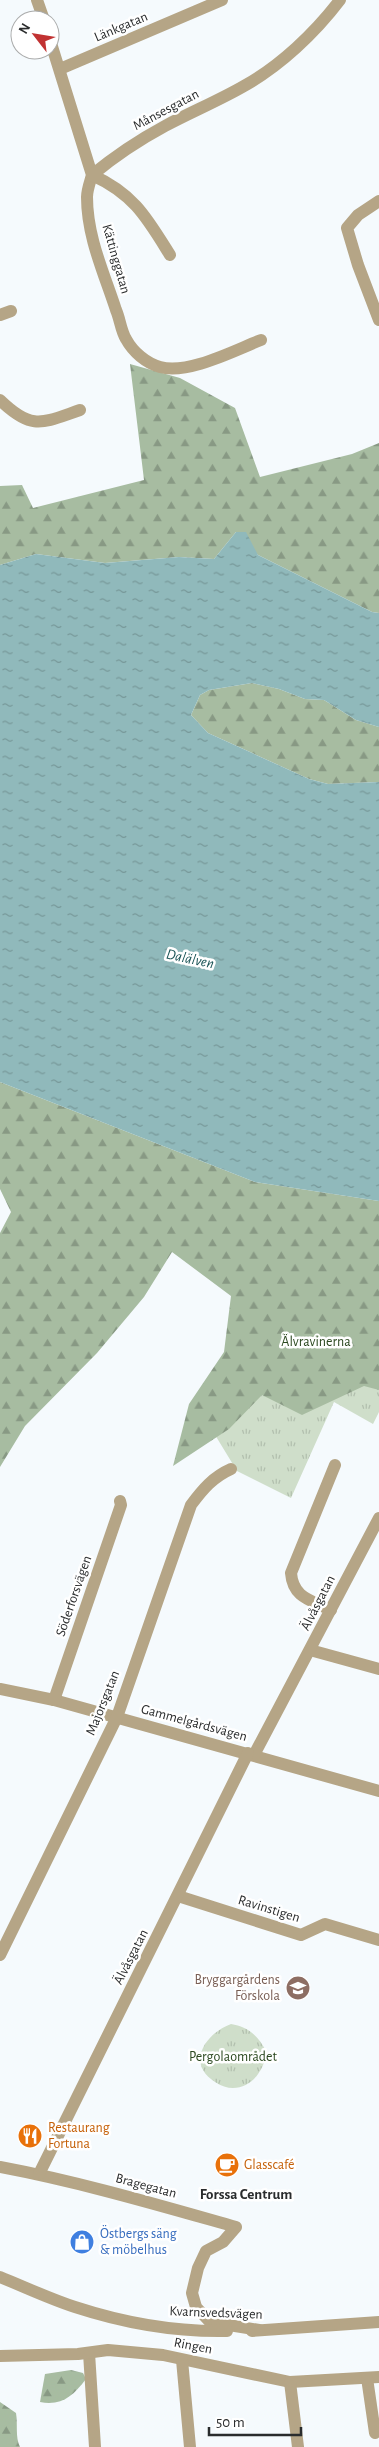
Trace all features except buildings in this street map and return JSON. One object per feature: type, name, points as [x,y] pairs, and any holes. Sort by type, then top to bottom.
[{"type":"street","name":"Länkgatan","points":[[60,69],[222,0]]},
{"type":"street","name":"Månsesgatan","points":[[92,175],[122,151],[166,125],[245,86],[281,60],[316,28],[340,0]]},
{"type":"street","name":"Kättinggatan","points":[[57,60],[92,175],[87,195],[93,241],[106,286],[126,339],[137,354],[148,363],[161,368],[176,369],[196,365],[261,340]]},
{"type":"street","points":[[92,175],[127,196],[145,214],[170,255]]},
{"type":"street","points":[[379,201],[358,215],[347,228],[358,265],[379,320]]},
{"type":"street","points":[[0,400],[20,417],[31,422],[43,422],[80,410]]},
{"type":"street","points":[[331,1610],[299,1594],[292,1585],[291,1572],[335,1465]]},
{"type":"street","name":"Majorsgatan","points":[[0,1955],[117,1717],[191,1505],[204,1488],[219,1474],[231,1469]]},
{"type":"street","name":"Söderforsvägen","points":[[54,1700],[121,1505],[120,1501]]},
{"type":"street","name":"Älvåsgatan","points":[[39,2174],[251,1754],[310,1650],[379,1518]]},
{"type":"street","points":[[310,1650],[379,1669]]},
{"type":"street","name":"Gammelgårdsvägen","points":[[0,1689],[54,1700],[379,1791]]},
{"type":"street","name":"Ravinstigen","points":[[178,1896],[301,1934],[325,1924],[379,1940]]},
{"type":"street","name":"Bragegatan","points":[[0,2167],[39,2174],[236,2227],[223,2242],[206,2251],[198,2268],[192,2293],[196,2307],[210,2322],[259,2330]]},
{"type":"street","name":"Kvarnsvedsvägen","points":[[0,2277],[74,2307],[117,2319],[188,2330],[259,2330],[379,2322]]},
{"type":"street","name":"Ringen","points":[[0,2356],[89,2353],[108,2350],[138,2352],[290,2382],[373,2377]]},
{"type":"street","points":[[89,2353],[95,2447]]},
{"type":"street","points":[[182,2360],[190,2447]]},
{"type":"street","points":[[373,2377],[375,2432]]},
{"type":"street","points":[[290,2382],[298,2447]]},
{"type":"green space","points":[[130,364],[180,378],[235,408],[260,477],[352,454],[379,443],[379,613],[372,612],[258,555],[236,532],[214,559],[179,557],[105,563],[36,554],[0,565],[0,486],[22,485],[33,508],[144,480]]},
{"type":"green space","points":[[252,683],[279,689],[305,699],[324,700],[356,720],[379,727],[379,782],[328,784],[309,779],[208,733],[191,715],[200,695],[209,690]]},
{"type":"green space","points":[[0,1082],[255,1182],[379,1201],[379,1390],[364,1386],[302,1415],[262,1395],[229,1429],[173,1466],[189,1404],[224,1352],[231,1296],[172,1252],[144,1297],[97,1353],[25,1426],[0,1467],[0,1233],[11,1212],[0,1189]]},
{"type":"green space","name":"Älvravinerna","points":[[379,1212],[379,1412],[373,1424],[334,1402],[291,1498],[237,1471],[209,1425],[258,1315]]},
{"type":"green space","name":"Pergolaområdet","points":[[231,2024],[243,2027],[252,2033],[266,2051],[265,2060],[256,2077],[242,2087],[233,2088],[224,2087],[206,2074],[201,2066],[200,2058],[202,2049],[207,2041],[222,2028]]},
{"type":"green space","points":[[71,2370],[83,2373],[86,2379],[72,2395],[61,2401],[40,2402],[45,2374]]},
{"type":"green space","points":[[0,2402],[16,2413],[20,2447],[0,2447]]},
{"type":"water","name":"Dalälven","points":[[236,532],[246,532],[258,555],[372,612],[379,613],[379,727],[356,720],[324,700],[305,699],[279,689],[252,683],[209,690],[200,695],[191,715],[208,733],[309,779],[328,784],[379,782],[379,1201],[255,1182],[0,1082],[0,565],[36,554],[105,563],[179,557],[214,559]]},
{"type":"place","name":"Bryggargårdens Förskola","points":[[298,1988]]},
{"type":"place","name":"Restaurang Fortuna","points":[[30,2136]]},
{"type":"place","name":"Glasscafé","points":[[227,2165]]},
{"type":"place","name":"Östbergs säng & möbelhus","points":[[82,2242]]},
{"type":"district","name":"Forssa Centrum","points":[[246,2194]]}]
